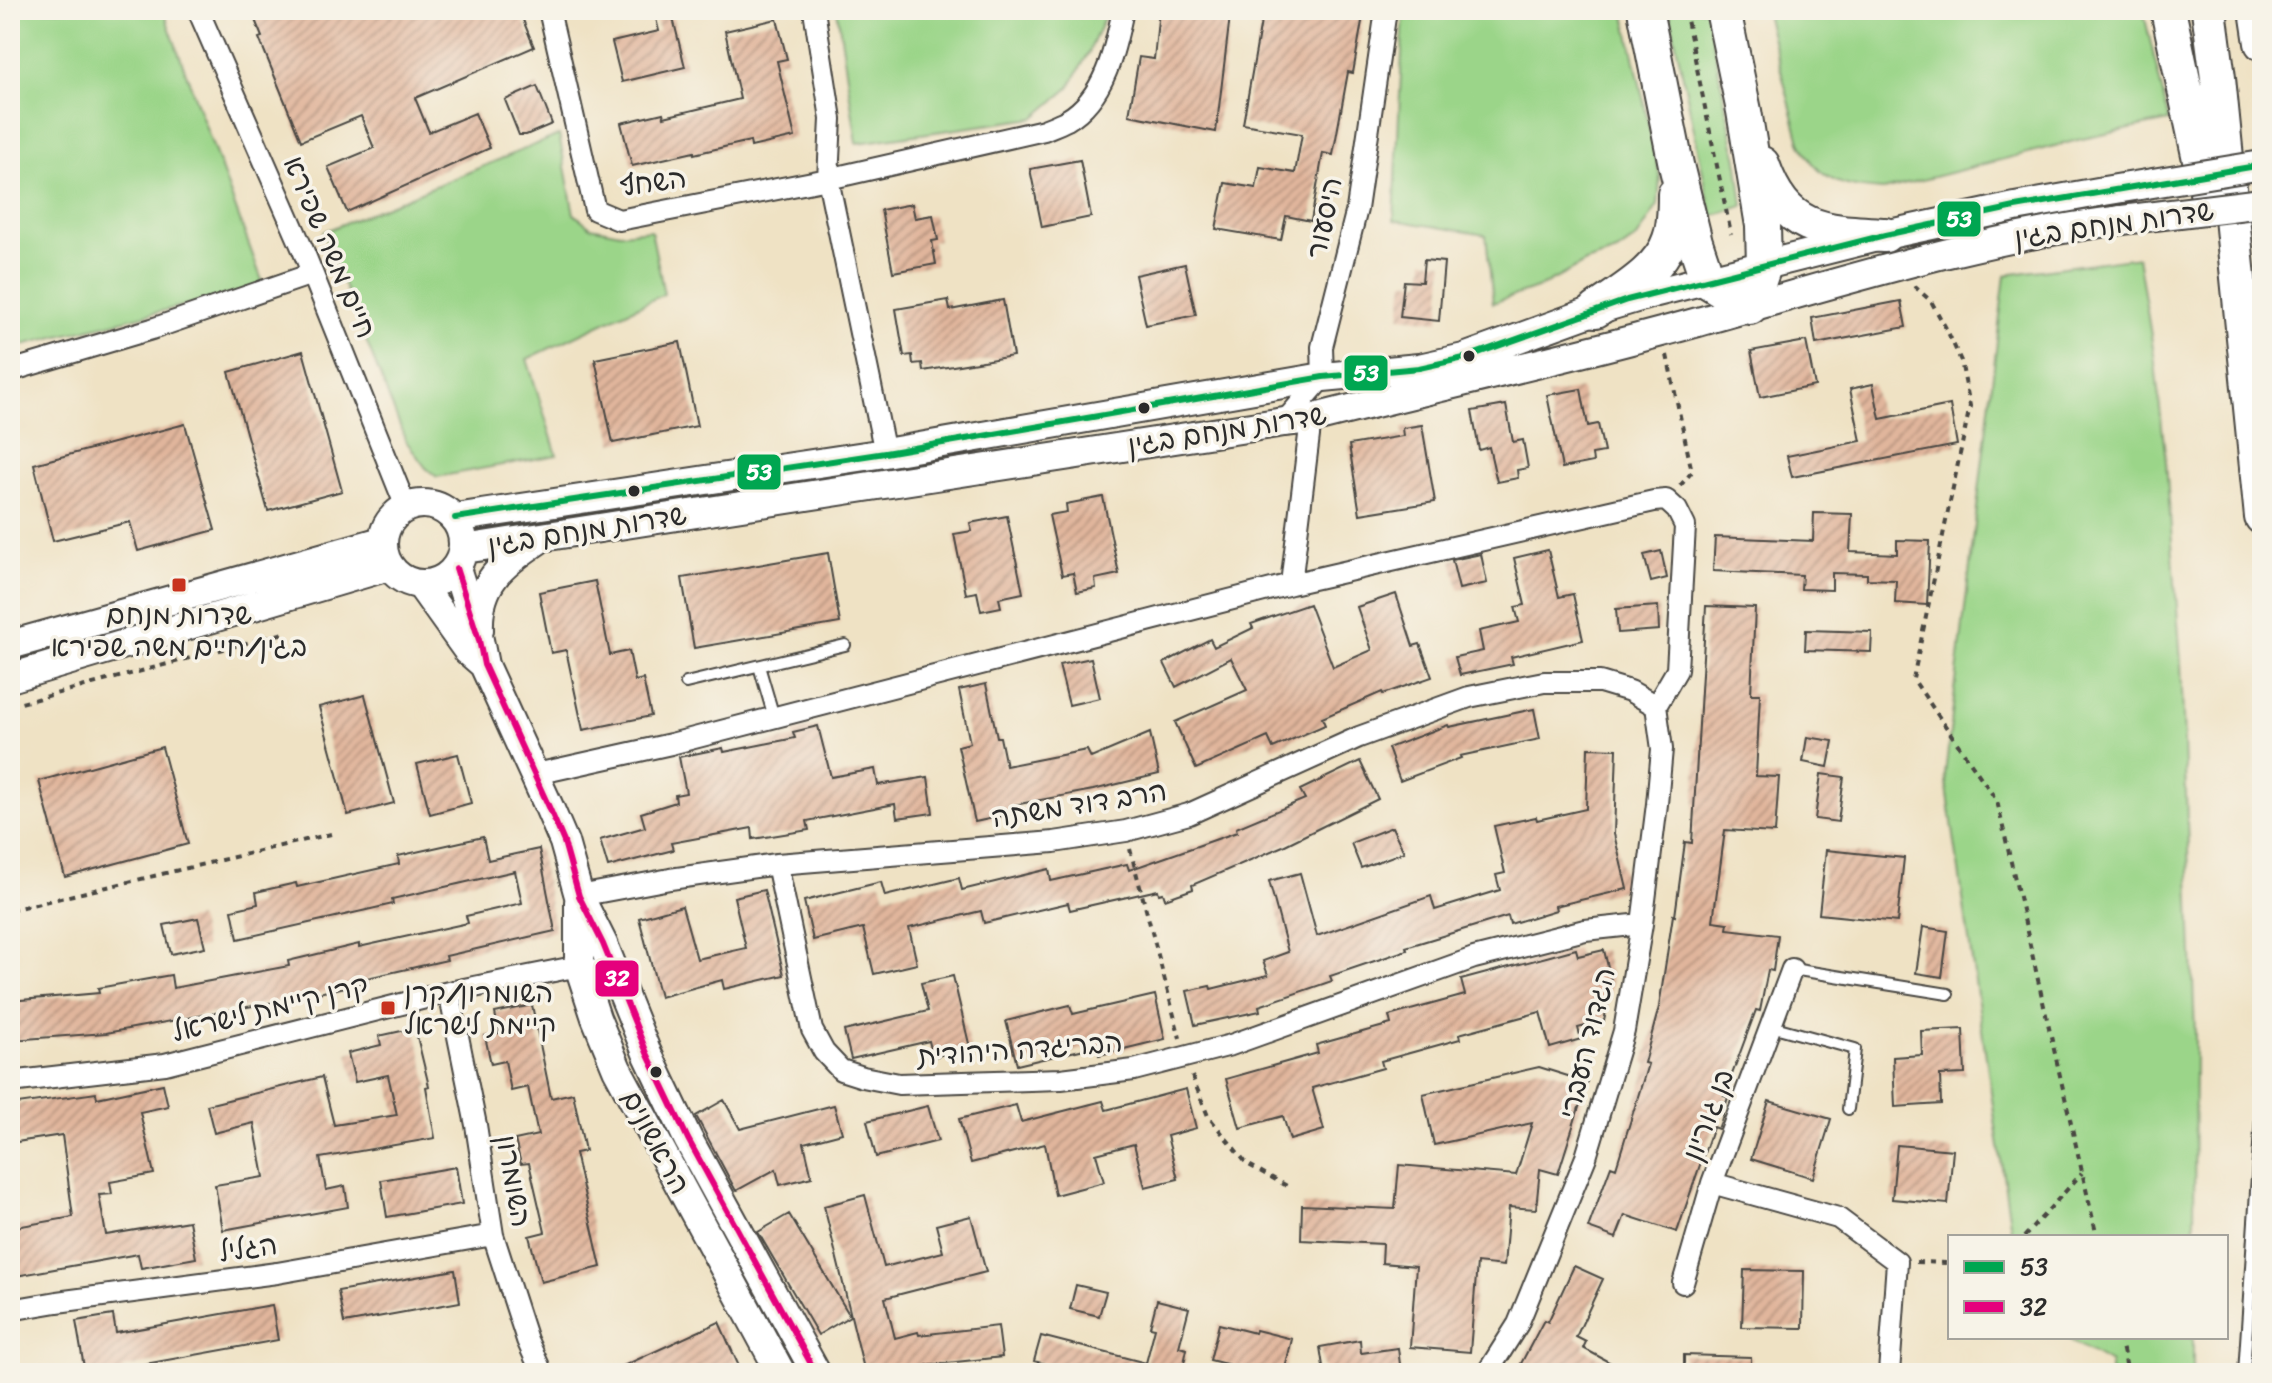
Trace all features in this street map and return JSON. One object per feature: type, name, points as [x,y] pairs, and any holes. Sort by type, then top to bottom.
[{"type":"highway","points":[[1645,10],[1676,165],[1708,281],[1750,307],[1764,266],[1747,230],[1744,111]]},
{"type":"highway","points":[[1723,10],[1744,111],[1767,179],[1779,201],[1794,216],[1809,224],[1834,232],[1885,235]]},
{"type":"highway","points":[[2168,10],[2250,390]]},
{"type":"highway","points":[[2209,10],[2262,517]]},
{"type":"highway","points":[[2257,10],[2262,43]]},
{"type":"highway","points":[[1596,310],[1635,282],[1665,250],[1674,219],[1676,165]]},
{"type":"street","name":"חיים משה שפירא","points":[[198,10],[312,274],[406,507]]},
{"type":"street","name":"השחף","points":[[549,10],[595,210],[619,220],[828,179]]},
{"type":"street","points":[[814,10],[831,119],[828,179],[885,453]]},
{"type":"street","points":[[828,179],[1044,130],[1070,118],[1089,101],[1113,58],[1123,10]]},
{"type":"street","name":"היסעור","points":[[1323,377],[1322,347],[1357,209],[1386,10]]},
{"type":"street","name":"שדרות מנחם בגין","points":[[455,518],[885,453],[1323,377],[1419,368],[1464,358],[1640,296],[1885,235],[2015,207],[2262,165]]},
{"type":"street","name":"שדרות מנחם בגין","points":[[460,559],[545,535],[1297,421],[1467,382],[1985,244],[2078,225],[2262,203]]},
{"type":"street","points":[[10,371],[152,329],[312,274]]},
{"type":"street","points":[[1291,584],[1297,421],[1323,377]]},
{"type":"street","points":[[536,774],[671,744],[1291,584],[1666,500],[1677,510],[1685,526],[1677,670],[1656,706]]},
{"type":"street","points":[[432,504],[445,509],[455,518],[464,538],[460,559],[440,581],[420,584],[397,575],[386,554],[386,527],[394,515],[406,507],[432,504]]},
{"type":"street","points":[[482,652],[478,611],[483,594],[490,581],[513,557],[545,535]]},
{"type":"street","points":[[10,645],[386,554]]},
{"type":"street","points":[[10,678],[386,554]]},
{"type":"street","name":"הראשונים","points":[[460,559],[482,652],[564,842],[579,896],[603,944],[647,1053],[688,1139],[816,1373]]},
{"type":"street","name":"הראשונים","points":[[420,584],[468,651],[482,652]]},
{"type":"street","name":"הרב דוד משתה","points":[[579,896],[777,864],[1054,842],[1126,831],[1189,814],[1359,737],[1469,697],[1544,682],[1600,682],[1630,691],[1656,706]]},
{"type":"street","name":"הגדוד העברי","points":[[1487,1373],[1518,1324],[1586,1157],[1624,1031],[1642,924],[1662,749],[1656,706]]},
{"type":"street","name":"הבריגדה היהודית","points":[[777,864],[812,1030],[824,1052],[841,1070],[899,1084],[1061,1079],[1134,1070],[1246,1040],[1474,958],[1585,930],[1642,924]]},
{"type":"street","name":"הראשונים","points":[[579,896],[579,966],[617,1069],[781,1373]]},
{"type":"street","points":[[579,966],[594,970],[610,980],[625,998]]},
{"type":"street","name":"קרן קיימת לישראל","points":[[10,1082],[165,1064],[449,992],[579,966]]},
{"type":"street","name":"בן גוריון","points":[[1683,1283],[1712,1183],[1792,969]]},
{"type":"street","name":"השומרון","points":[[449,992],[476,1125],[493,1235],[527,1340],[542,1373]]},
{"type":"street","points":[[1712,1183],[1838,1218],[1897,1262],[1889,1373]]},
{"type":"street","name":"הגליל","points":[[10,1310],[277,1273],[493,1235]]},
{"type":"lane","points":[[686,683],[845,645]]},
{"type":"lane","points":[[759,666],[774,717]]},
{"type":"lane","points":[[1792,969],[1948,994]]},
{"type":"lane","points":[[1771,1026],[1855,1049],[1848,1109]]},
{"type":"lane","points":[[2244,1373],[2262,1100]]},
{"type":"path","points":[[1685,10],[1747,230],[1695,242]]},
{"type":"path","points":[[1909,281],[1931,301],[1947,330],[1961,361],[1970,406],[1913,679],[1997,801],[2097,1235]]},
{"type":"path","points":[[1664,345],[1692,472],[1666,500]]},
{"type":"path","points":[[10,706],[284,633]]},
{"type":"path","points":[[1126,831],[1185,1058],[1208,1116],[1247,1164],[1287,1186]]},
{"type":"path","points":[[10,910],[331,834]]},
{"type":"path","points":[[2026,1235],[2082,1173]]},
{"type":"path","points":[[1897,1262],[1948,1263]]},
{"type":"path","points":[[2120,1339],[2128,1373]]},
{"type":"green space","points":[[10,10],[163,10],[264,286],[10,348]]},
{"type":"green space","points":[[837,10],[1105,10],[1089,52],[1069,88],[1034,118],[857,143]]},
{"type":"green space","points":[[1404,10],[1624,10],[1660,177],[1658,205],[1637,238],[1617,252],[1586,262],[1542,286],[1493,303],[1486,235],[1394,220]]},
{"type":"green space","points":[[1669,10],[1706,10],[1738,165],[1743,206],[1712,216]]},
{"type":"green space","points":[[1765,10],[2143,10],[2169,121],[2082,139],[1883,190],[1843,184],[1815,166],[1800,142]]},
{"type":"green space","points":[[559,135],[574,214],[591,227],[620,233],[651,230],[664,294],[527,359],[557,455],[437,477],[426,468],[406,441],[323,232]]},
{"type":"green space","points":[[2138,257],[2154,354],[2166,462],[2181,662],[2195,1033],[2194,1235],[2012,1235],[1945,774],[2005,275]]},
{"type":"green space","points":[[2068,1339],[2193,1339],[2193,1373],[2110,1373],[2110,1363]]},
{"type":"building","points":[[251,10],[519,10],[534,47],[415,98],[429,132],[475,113],[490,148],[347,212],[328,167],[374,148],[361,116],[301,141],[259,38],[262,37]]},
{"type":"building","points":[[654,10],[671,10],[685,67],[622,82],[612,42],[659,31]]},
{"type":"building","points":[[1159,10],[1230,16],[1216,132],[1129,115],[1139,57],[1154,59]]},
{"type":"building","points":[[1263,10],[1364,10],[1353,73],[1348,72],[1333,155],[1323,153],[1311,221],[1286,216],[1281,240],[1216,229],[1225,183],[1256,188],[1260,167],[1295,173],[1302,134],[1243,124]]},
{"type":"building","points":[[777,19],[787,59],[777,61],[795,137],[751,147],[750,141],[632,166],[621,123],[663,113],[664,117],[740,99],[725,31]]},
{"type":"building","points":[[537,86],[552,124],[519,135],[505,100]]},
{"type":"building","points":[[1080,160],[1091,217],[1042,227],[1030,169]]},
{"type":"building","points":[[912,204],[915,218],[933,215],[938,240],[932,241],[936,264],[893,272],[881,210]]},
{"type":"building","points":[[1424,260],[1444,262],[1439,321],[1400,317],[1404,281],[1422,282]]},
{"type":"building","points":[[1185,264],[1196,315],[1146,325],[1135,275]]},
{"type":"building","points":[[948,300],[950,310],[1003,300],[1013,356],[923,371],[922,363],[913,364],[912,355],[904,356],[896,309]]},
{"type":"building","points":[[1901,301],[1906,327],[1816,344],[1812,318]]},
{"type":"building","points":[[1806,341],[1815,386],[1760,397],[1751,351]]},
{"type":"building","points":[[680,342],[697,426],[613,443],[595,359]]},
{"type":"building","points":[[303,351],[342,491],[268,511],[229,372]]},
{"type":"building","points":[[1873,384],[1880,419],[1950,405],[1957,445],[1792,477],[1787,456],[1861,441],[1850,389]]},
{"type":"building","points":[[1581,389],[1588,426],[1598,424],[1604,452],[1592,454],[1593,462],[1562,468],[1547,395]]},
{"type":"building","points":[[1506,405],[1513,442],[1523,440],[1528,468],[1517,470],[1518,478],[1497,482],[1489,447],[1479,450],[1472,411]]},
{"type":"building","points":[[185,424],[215,530],[138,551],[130,522],[53,541],[34,464]]},
{"type":"building","points":[[1422,425],[1435,502],[1360,514],[1349,445],[1403,436],[1402,428]]},
{"type":"building","points":[[1103,497],[1119,574],[1095,579],[1096,588],[1077,592],[1073,573],[1062,575],[1049,515],[1067,512],[1066,504]]},
{"type":"building","points":[[1814,513],[1852,514],[1850,552],[1897,554],[1897,540],[1930,541],[1927,605],[1895,603],[1896,580],[1867,579],[1867,574],[1832,573],[1832,590],[1801,589],[1802,575],[1713,571],[1715,537],[1813,541]]},
{"type":"building","points":[[1007,516],[1023,593],[999,598],[1001,607],[981,611],[977,592],[966,594],[954,534],[972,531],[970,523]]},
{"type":"building","points":[[1548,550],[1559,597],[1573,594],[1583,640],[1511,657],[1513,664],[1460,675],[1455,657],[1483,651],[1479,631],[1519,622],[1515,607],[1525,605],[1514,558]]},
{"type":"building","points":[[1661,551],[1667,578],[1651,582],[1644,555]]},
{"type":"building","points":[[828,553],[840,623],[694,648],[682,578]]},
{"type":"building","points":[[1481,554],[1487,583],[1459,589],[1452,560]]},
{"type":"building","points":[[595,581],[610,655],[629,651],[635,681],[643,679],[651,716],[583,730],[566,650],[551,653],[539,592]]},
{"type":"building","points":[[1396,594],[1413,646],[1420,644],[1432,677],[1382,692],[1322,718],[1325,725],[1273,748],[1268,737],[1196,769],[1175,722],[1247,690],[1231,658],[1176,687],[1164,663],[1210,639],[1214,647],[1253,628],[1251,624],[1309,604],[1333,667],[1372,650],[1357,607]]},
{"type":"building","points":[[1658,606],[1659,630],[1618,633],[1616,609]]},
{"type":"building","points":[[1706,606],[1755,608],[1751,694],[1760,694],[1756,776],[1779,777],[1775,833],[1725,830],[1713,921],[1728,923],[1727,929],[1778,935],[1773,971],[1768,970],[1760,1011],[1756,1010],[1724,1096],[1728,1097],[1721,1121],[1718,1129],[1713,1127],[1677,1232],[1625,1215],[1616,1238],[1588,1228],[1611,1166],[1616,1168],[1648,1064],[1644,1063],[1659,1007],[1685,842],[1692,843]]},
{"type":"building","points":[[1806,630],[1872,632],[1871,652],[1805,650]]},
{"type":"building","points":[[1091,658],[1100,698],[1069,705],[1059,665]]},
{"type":"building","points":[[986,684],[1006,766],[1087,750],[1091,758],[1150,733],[1159,774],[1014,805],[1016,813],[975,822],[958,746],[970,743],[959,690]]},
{"type":"building","points":[[365,695],[394,803],[348,815],[319,707]]},
{"type":"building","points":[[1534,709],[1540,739],[1460,756],[1400,781],[1388,748],[1448,725]]},
{"type":"building","points":[[818,726],[831,777],[875,769],[878,785],[928,777],[933,813],[897,818],[895,804],[807,821],[809,830],[753,839],[752,828],[671,843],[673,850],[608,867],[600,840],[645,827],[641,813],[676,802],[675,795],[686,793],[679,757],[795,738],[793,732]]},
{"type":"building","points":[[1807,737],[1833,741],[1828,767],[1803,762]]},
{"type":"building","points":[[162,747],[188,844],[65,877],[39,781]]},
{"type":"building","points":[[1588,748],[1617,749],[1614,834],[1627,889],[1555,906],[1556,910],[1510,924],[1508,916],[1406,947],[1407,950],[1330,976],[1332,981],[1259,1006],[1260,1011],[1195,1025],[1187,991],[1210,986],[1211,989],[1268,975],[1263,961],[1288,952],[1269,881],[1300,873],[1317,936],[1431,896],[1435,910],[1500,890],[1496,875],[1505,873],[1494,826],[1586,809]]},
{"type":"building","points":[[458,754],[471,803],[430,814],[417,764]]},
{"type":"building","points":[[1360,761],[1378,799],[1283,846],[1192,885],[1193,889],[1165,899],[1158,890],[1070,910],[1068,903],[984,923],[981,911],[909,928],[917,964],[874,974],[863,928],[813,940],[804,901],[881,882],[885,896],[959,878],[962,890],[1049,869],[1051,881],[1127,864],[1129,870],[1237,832],[1236,828],[1305,799],[1300,790]]},
{"type":"building","points":[[1821,774],[1844,777],[1838,822],[1815,819]]},
{"type":"building","points":[[1392,827],[1404,852],[1361,868],[1351,843]]},
{"type":"building","points":[[483,837],[488,860],[539,849],[555,931],[446,956],[447,960],[296,998],[106,1033],[12,1040],[10,1001],[99,993],[98,988],[171,975],[173,988],[289,966],[288,961],[468,923],[466,916],[522,903],[515,871],[392,899],[393,904],[238,939],[232,910],[258,904],[256,892],[296,883],[297,887],[399,864],[398,856]]},
{"type":"building","points":[[1826,850],[1904,858],[1897,922],[1819,914]]},
{"type":"building","points":[[764,890],[784,975],[724,989],[722,980],[660,997],[639,918],[682,906],[697,959],[746,948],[734,897]]},
{"type":"building","points":[[198,918],[205,947],[171,954],[164,925]]},
{"type":"building","points":[[1923,927],[1948,931],[1942,977],[1916,973]]},
{"type":"building","points":[[1576,949],[1578,956],[1604,950],[1612,984],[1604,1021],[1578,1028],[1581,1039],[1550,1048],[1540,1012],[1459,1034],[1460,1039],[1381,1061],[1383,1068],[1312,1088],[1324,1130],[1290,1140],[1283,1116],[1240,1128],[1226,1079],[1318,1053],[1316,1045],[1391,1024],[1389,1016],[1465,995],[1461,980]]},
{"type":"building","points":[[953,976],[970,1048],[933,1057],[929,1041],[851,1059],[844,1031],[928,1011],[921,983]]},
{"type":"building","points":[[1155,995],[1165,1039],[1099,1055],[1097,1046],[1017,1065],[1006,1021],[1070,1005],[1073,1014]]},
{"type":"building","points":[[532,1005],[551,1098],[573,1093],[585,1151],[575,1153],[601,1267],[541,1282],[529,1236],[545,1232],[529,1163],[521,1164],[515,1140],[538,1135],[528,1087],[511,1091],[505,1061],[491,1064],[485,1036],[499,1033],[495,1013]]},
{"type":"building","points":[[415,1028],[429,1086],[426,1087],[435,1138],[320,1158],[326,1190],[345,1186],[348,1207],[223,1230],[215,1185],[264,1177],[254,1123],[214,1133],[207,1105],[322,1077],[334,1125],[397,1115],[388,1075],[355,1082],[348,1053],[381,1045],[379,1036]]},
{"type":"building","points":[[1963,1029],[1965,1074],[1940,1075],[1941,1104],[1895,1107],[1893,1057],[1922,1055],[1921,1031]]},
{"type":"building","points":[[1539,1067],[1587,1082],[1558,1174],[1540,1169],[1536,1209],[1509,1207],[1504,1266],[1477,1263],[1470,1352],[1410,1347],[1416,1266],[1382,1263],[1383,1244],[1301,1240],[1302,1205],[1395,1209],[1399,1165],[1516,1175],[1532,1123],[1434,1145],[1423,1094]]},
{"type":"building","points":[[163,1084],[168,1106],[140,1112],[154,1174],[110,1182],[112,1194],[99,1195],[106,1235],[189,1221],[196,1258],[141,1268],[138,1254],[10,1277],[10,1228],[73,1217],[62,1135],[10,1143],[10,1105],[96,1093],[97,1098]]},
{"type":"building","points":[[1186,1089],[1196,1128],[1167,1136],[1178,1179],[1145,1187],[1134,1144],[1096,1154],[1104,1182],[1055,1195],[1045,1144],[971,1163],[959,1119],[1016,1105],[1021,1122],[1103,1101],[1106,1110]]},
{"type":"building","points":[[724,1100],[740,1129],[834,1105],[842,1133],[804,1143],[812,1177],[780,1185],[776,1169],[736,1191],[696,1116]]},
{"type":"building","points":[[1769,1101],[1831,1119],[1813,1178],[1751,1159]]},
{"type":"building","points":[[928,1106],[938,1141],[876,1157],[867,1121]]},
{"type":"building","points":[[1897,1145],[1953,1150],[1948,1204],[1892,1199]]},
{"type":"building","points":[[456,1167],[462,1204],[387,1217],[381,1180]]},
{"type":"building","points":[[865,1195],[884,1267],[943,1252],[936,1225],[971,1216],[986,1272],[885,1298],[895,1338],[918,1332],[919,1335],[998,1326],[1002,1357],[927,1365],[929,1373],[865,1373],[824,1206]]},
{"type":"building","points":[[789,1214],[850,1316],[818,1335],[758,1232]]},
{"type":"building","points":[[1574,1266],[1603,1279],[1576,1337],[1586,1342],[1583,1348],[1629,1373],[1516,1373],[1544,1320],[1548,1322]]},
{"type":"building","points":[[455,1270],[460,1302],[344,1323],[338,1291]]},
{"type":"building","points":[[1744,1270],[1804,1271],[1803,1328],[1742,1327]]},
{"type":"building","points":[[1076,1285],[1106,1292],[1099,1316],[1070,1309]]},
{"type":"building","points":[[1157,1300],[1189,1308],[1179,1347],[1187,1349],[1182,1373],[1080,1373],[1034,1361],[1041,1336],[1146,1363],[1155,1328],[1150,1327]]},
{"type":"building","points":[[272,1305],[278,1340],[123,1368],[124,1373],[85,1373],[76,1321],[113,1315],[116,1333]]},
{"type":"building","points":[[719,1322],[742,1373],[608,1373]]},
{"type":"building","points":[[1219,1324],[1292,1339],[1284,1373],[1245,1373],[1246,1369],[1210,1360]]},
{"type":"building","points":[[1360,1340],[1361,1353],[1398,1348],[1401,1373],[1324,1373],[1320,1347]]},
{"type":"building","points":[[1684,1355],[1751,1357],[1751,1373],[1684,1373]]},
{"type":"transit line","name":"53","points":[[455,518],[885,453],[1323,377],[1419,368],[1464,358],[1627,300],[1885,235],[2015,207],[2262,165]]},
{"type":"transit line","name":"32","points":[[456,568],[484,665],[564,842],[579,896],[603,944],[647,1053],[688,1139],[816,1373]]},
{"type":"place","name":"שדרות מנחם בגין/חיים משה שפירא","points":[[179,585]]},
{"type":"place","name":"השומרון/קרן קיימת לישראל","points":[[388,1008]]}]
